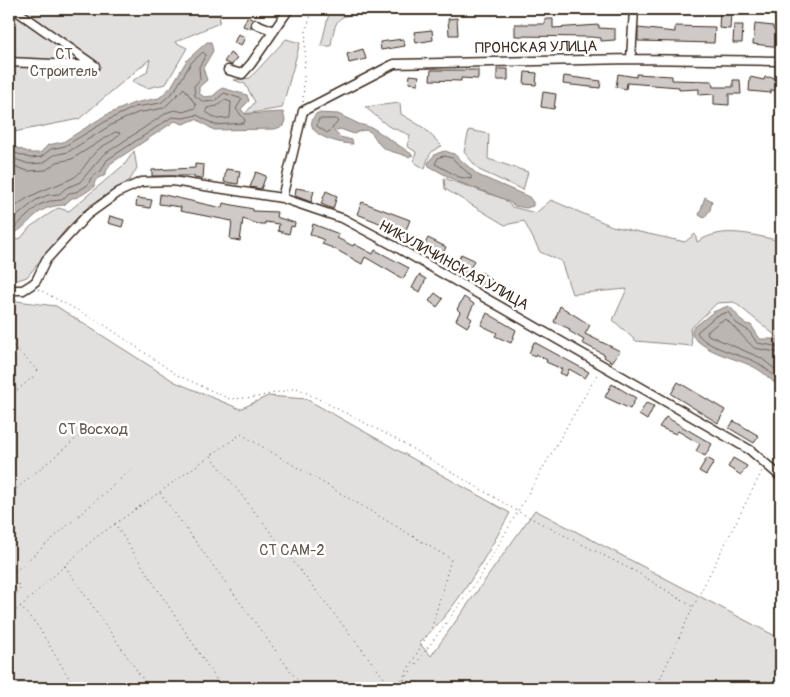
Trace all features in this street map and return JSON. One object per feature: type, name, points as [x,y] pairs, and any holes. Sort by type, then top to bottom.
[{"type":"street","points":[[9,62],[95,66],[14,9]]},
{"type":"street","points":[[228,70],[242,74],[289,9]]},
{"type":"street","points":[[631,59],[634,9]]},
{"type":"street","points":[[256,24],[274,31]]},
{"type":"street","name":"ПРОНСКАЯ УЛИЦА","points":[[302,111],[394,64],[631,59],[781,61]]},
{"type":"street","points":[[282,198],[302,111]]},
{"type":"street","name":"НИКУЛИЧИНСКАЯ УЛИЦА","points":[[31,285],[36,281],[50,256],[87,215],[119,192],[141,182],[172,181],[282,198],[344,219],[603,364],[750,450],[781,477]]},
{"type":"street","points":[[9,290],[23,290],[31,285]]},
{"type":"path","points":[[302,111],[306,30],[313,9]]},
{"type":"path","points":[[31,285],[103,324],[177,375],[230,399],[297,388],[394,438],[519,512],[638,573],[693,608]]},
{"type":"path","points":[[9,342],[39,372],[9,398]]},
{"type":"path","points":[[398,688],[478,580],[603,364]]},
{"type":"path","points":[[9,495],[91,426]]},
{"type":"path","points":[[9,617],[95,538],[241,434],[451,559],[432,627],[398,688]]},
{"type":"path","points":[[210,456],[392,688]]},
{"type":"path","points":[[656,688],[693,608],[766,463]]},
{"type":"path","points":[[11,575],[133,468]]},
{"type":"path","points":[[160,492],[303,688]]},
{"type":"path","points":[[115,524],[222,688]]},
{"type":"path","points":[[65,566],[149,688]]},
{"type":"path","points":[[9,572],[20,590],[9,600]]},
{"type":"path","points":[[19,606],[37,625],[75,688]]},
{"type":"green space","name":"СТ Строитель","points":[[9,9],[221,9],[219,23],[175,42],[187,48],[166,84],[147,88],[132,81],[147,72],[150,59],[79,119],[9,133]]},
{"type":"green space","points":[[334,9],[371,9],[342,17],[335,26],[331,46],[321,46],[328,17]]},
{"type":"green space","points":[[286,39],[300,43],[282,108],[245,114],[255,102],[245,84],[234,80],[250,78]]},
{"type":"green space","points":[[400,103],[401,114],[424,128],[442,146],[434,150],[430,155],[425,169],[414,162],[416,152],[407,146],[410,135],[388,126],[365,107]]},
{"type":"green space","points":[[469,130],[489,134],[488,159],[528,172],[523,190],[479,170],[464,152]]},
{"type":"green space","points":[[134,151],[137,168],[130,180],[89,206],[66,229],[27,277],[9,283],[9,242],[21,238],[30,227],[58,208],[69,211],[125,164]]},
{"type":"green space","points":[[444,178],[504,199],[512,207],[536,213],[551,200],[612,226],[685,242],[695,234],[697,242],[717,234],[728,233],[749,234],[781,241],[781,340],[734,302],[717,303],[690,329],[692,346],[636,341],[613,320],[627,289],[572,294],[561,261],[540,252],[524,221],[505,225],[445,189]]},
{"type":"green space","points":[[9,300],[56,306],[175,382],[240,409],[268,396],[306,399],[510,513],[459,598],[419,643],[431,656],[535,510],[781,639],[781,688],[9,688]]},
{"type":"water","points":[[207,42],[211,42],[213,51],[203,68],[207,80],[199,87],[199,93],[204,97],[213,96],[222,88],[247,95],[249,101],[241,109],[245,114],[283,112],[285,120],[283,126],[275,129],[214,130],[196,119],[183,124],[175,121],[110,164],[104,176],[98,178],[94,187],[81,196],[72,198],[64,205],[45,209],[22,228],[9,235],[9,145],[31,153],[40,153],[48,145],[63,142],[106,115],[134,103],[159,98],[171,87],[187,60]]},
{"type":"water","points":[[317,113],[338,114],[373,128],[413,155],[408,157],[385,149],[379,144],[372,133],[365,130],[354,134],[340,129],[334,131],[340,137],[352,140],[353,144],[338,142],[322,136],[312,126],[312,120]]},
{"type":"water","points":[[445,151],[454,154],[478,175],[529,197],[533,202],[533,206],[526,208],[515,206],[504,199],[456,181],[429,166],[428,163],[433,156]]},
{"type":"water","points":[[705,197],[712,201],[710,210],[704,218],[699,215]]},
{"type":"water","points":[[728,306],[744,323],[751,325],[760,339],[777,339],[781,344],[781,389],[758,369],[705,347],[692,335],[692,329],[713,312]]},
{"type":"building","points":[[720,10],[731,11],[730,29],[719,28]]},
{"type":"building","points":[[247,17],[253,19],[251,29],[243,26]]},
{"type":"building","points":[[457,18],[458,35],[449,35],[448,19]]},
{"type":"building","points":[[545,19],[553,19],[553,28],[599,25],[599,28],[615,29],[615,40],[601,41],[601,38],[590,37],[515,36],[515,24],[545,24]]},
{"type":"building","points":[[755,24],[773,26],[773,29],[781,30],[781,47],[753,44]]},
{"type":"building","points":[[734,25],[743,25],[742,43],[733,43]]},
{"type":"building","points":[[675,26],[715,27],[714,43],[638,41],[638,28],[675,32]]},
{"type":"building","points":[[432,30],[433,40],[416,43],[414,32]]},
{"type":"building","points":[[238,34],[245,37],[241,46],[234,43]]},
{"type":"building","points":[[403,39],[405,46],[381,50],[380,42]]},
{"type":"building","points":[[363,49],[366,59],[349,63],[347,54]]},
{"type":"building","points":[[230,53],[237,58],[232,65],[224,62]]},
{"type":"building","points":[[497,69],[508,69],[508,80],[497,80]]},
{"type":"building","points":[[431,70],[478,70],[478,79],[461,78],[461,81],[430,80]]},
{"type":"building","points":[[525,72],[537,73],[536,85],[524,84]]},
{"type":"building","points":[[618,74],[636,77],[636,74],[672,76],[672,80],[712,81],[713,87],[733,87],[733,80],[740,80],[741,94],[729,94],[729,105],[714,104],[714,94],[699,95],[699,89],[679,90],[679,87],[627,83],[626,89],[616,87]]},
{"type":"building","points":[[410,75],[419,76],[418,84],[409,83]]},
{"type":"building","points":[[564,76],[601,81],[600,88],[563,84]]},
{"type":"building","points":[[750,77],[764,80],[765,77],[781,78],[781,91],[771,90],[771,93],[749,91]]},
{"type":"building","points":[[543,92],[556,94],[554,109],[541,107]]},
{"type":"building","points":[[195,164],[204,165],[203,179],[194,178],[194,176],[152,176],[152,170],[195,168]]},
{"type":"building","points":[[226,169],[240,171],[238,184],[224,182]]},
{"type":"building","points":[[256,172],[266,176],[261,189],[250,187]]},
{"type":"building","points":[[296,188],[314,191],[311,202],[295,196]]},
{"type":"building","points":[[326,191],[337,196],[333,209],[321,204]]},
{"type":"building","points":[[160,194],[222,208],[223,203],[253,209],[253,211],[277,212],[276,217],[295,223],[294,227],[291,226],[289,234],[278,231],[279,224],[265,222],[265,224],[258,224],[243,219],[240,241],[230,239],[232,221],[180,211],[181,207],[159,204]]},
{"type":"building","points":[[137,198],[152,200],[150,208],[136,206]]},
{"type":"building","points":[[362,202],[410,220],[403,237],[386,230],[387,226],[357,214]]},
{"type":"building","points":[[110,216],[124,220],[122,227],[108,223]]},
{"type":"building","points":[[313,224],[339,234],[337,238],[353,246],[354,244],[373,254],[375,250],[409,268],[403,279],[365,257],[362,264],[322,244],[324,240],[310,234]]},
{"type":"building","points":[[428,238],[446,247],[440,260],[422,250]]},
{"type":"building","points":[[461,254],[474,260],[468,274],[455,269]]},
{"type":"building","points":[[481,272],[492,280],[486,290],[474,282]]},
{"type":"building","points":[[419,275],[426,279],[420,292],[412,288]]},
{"type":"building","points":[[435,293],[443,299],[437,307],[429,301]]},
{"type":"building","points":[[464,297],[474,304],[468,316],[472,319],[467,327],[456,320],[460,312],[457,309]]},
{"type":"building","points":[[560,306],[590,325],[585,334],[620,351],[612,362],[604,357],[605,355],[582,343],[584,340],[569,331],[570,329],[554,322]]},
{"type":"building","points":[[487,313],[516,330],[511,343],[495,336],[497,333],[481,325]]},
{"type":"building","points":[[534,342],[589,372],[585,378],[569,369],[566,376],[560,373],[562,369],[546,362],[547,360],[536,354],[535,356],[529,353]]},
{"type":"building","points":[[678,382],[725,410],[718,423],[671,394]]},
{"type":"building","points":[[612,384],[636,398],[630,409],[605,397]]},
{"type":"building","points":[[646,403],[654,406],[647,420],[639,415]]},
{"type":"building","points":[[666,417],[712,444],[705,456],[696,451],[700,444],[678,431],[676,434],[659,427]]},
{"type":"building","points":[[734,421],[759,436],[754,443],[729,428]]},
{"type":"building","points":[[707,458],[714,462],[706,475],[699,471]]},
{"type":"building","points":[[733,458],[747,466],[741,475],[728,467]]},
{"type":"park label","name":"СТ Восход","points":[[93,429]]},
{"type":"park label","name":"СТ САМ-2","points":[[292,550]]}]
